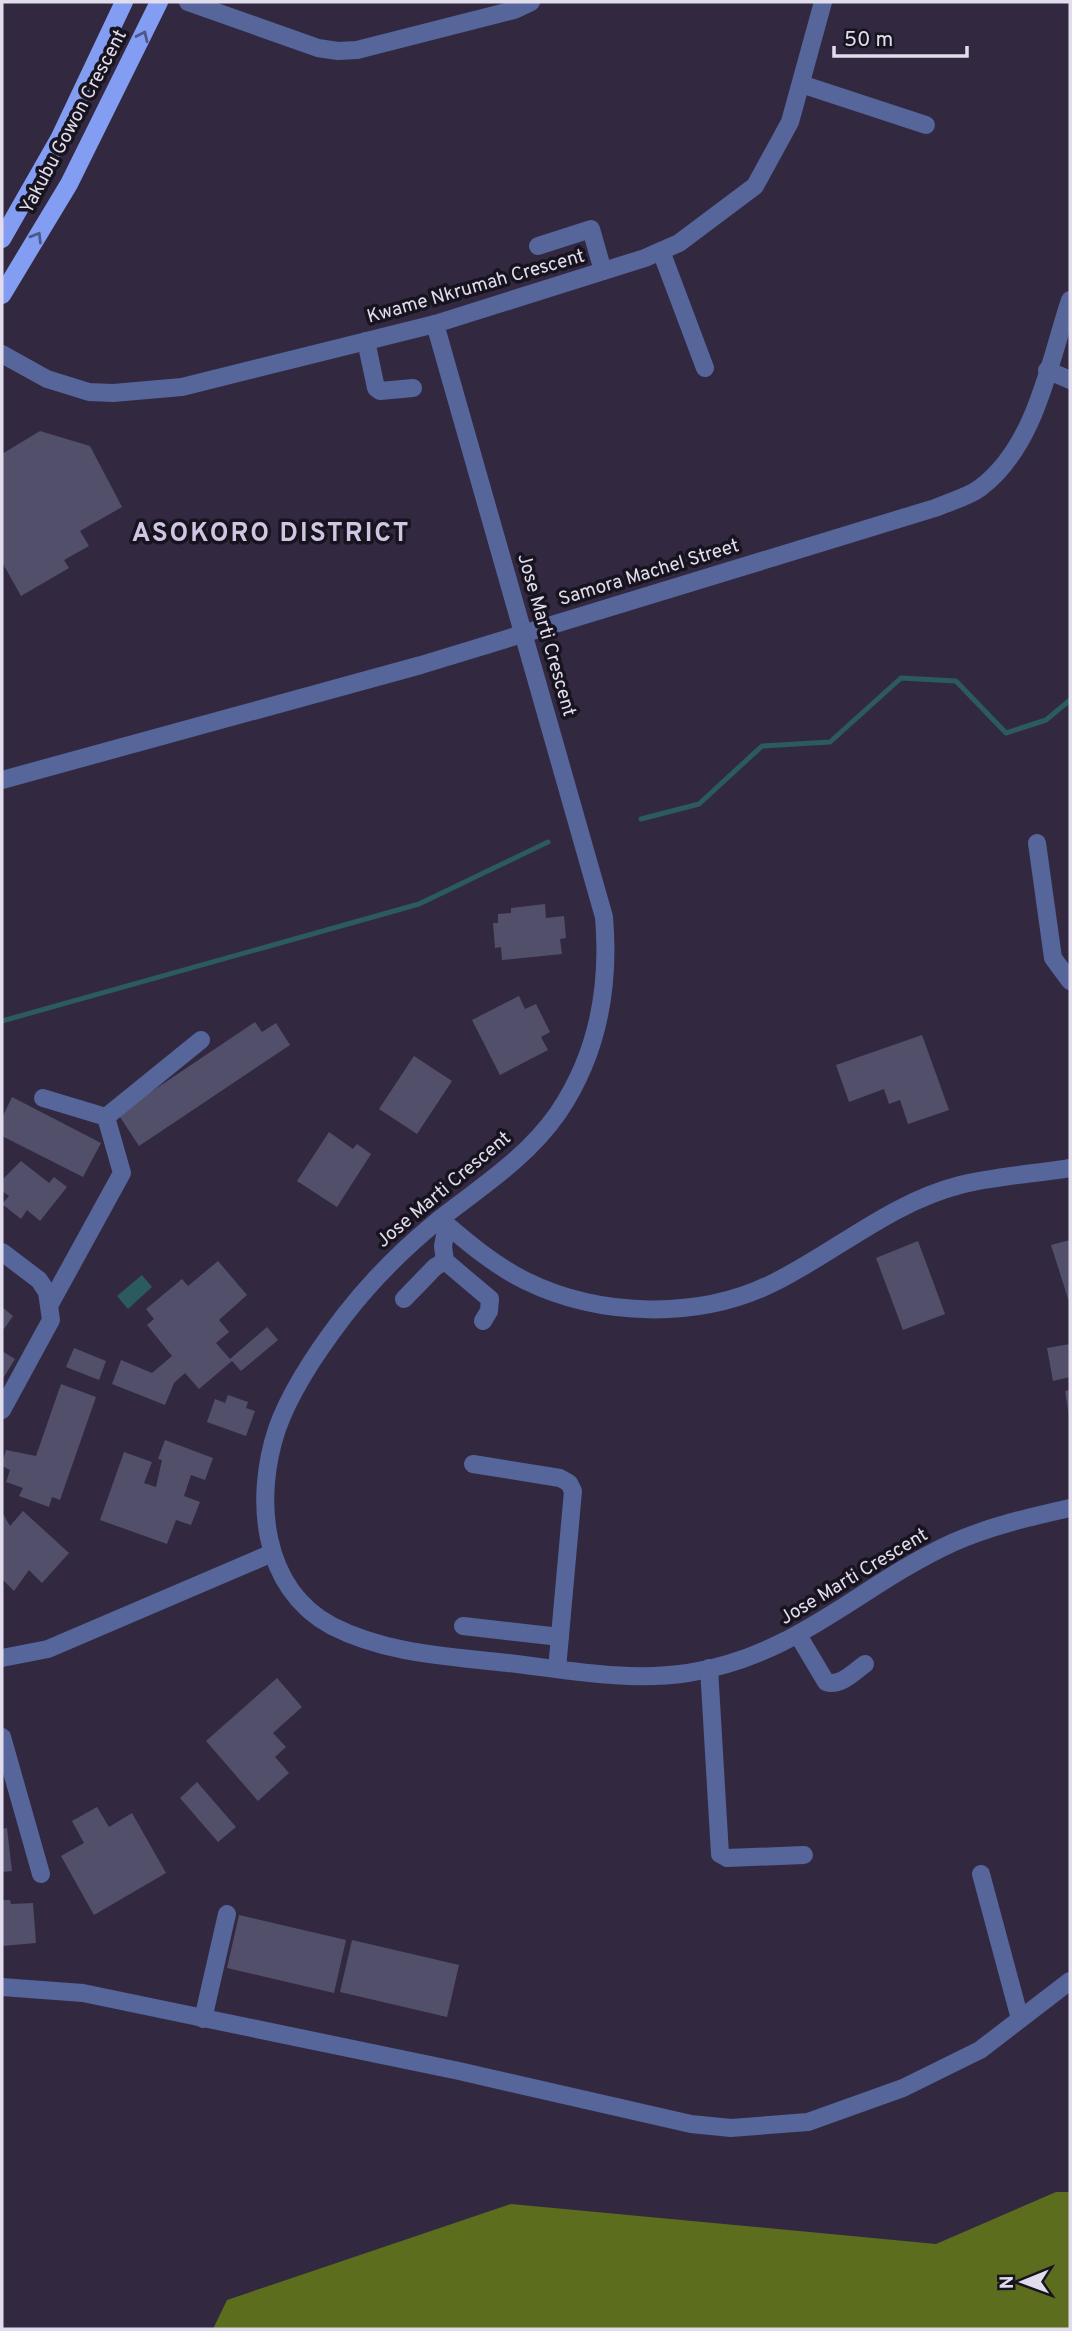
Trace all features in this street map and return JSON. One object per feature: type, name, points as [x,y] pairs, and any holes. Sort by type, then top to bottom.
[{"type":"main road","name":"Yakubu Gowon Crescent","points":[[2,239],[59,139],[124,2]]},
{"type":"main road","name":"Yakubu Gowon Crescent","points":[[2,295],[69,184],[159,2]]},
{"type":"street","points":[[188,2],[318,48],[338,51],[357,50],[514,9],[531,2]]},
{"type":"street","name":"Kwame Nkrumah Crescent","points":[[2,354],[64,386],[113,393],[182,387],[435,324],[661,251],[679,243],[755,186],[790,122],[824,2]]},
{"type":"street","points":[[801,84],[926,125]]},
{"type":"street","points":[[538,246],[592,229],[603,271]]},
{"type":"street","points":[[661,251],[705,368]]},
{"type":"street","name":"Samora Machel Street","points":[[2,780],[524,634],[935,508],[979,489],[1003,463],[1029,426],[1070,300]]},
{"type":"street","name":"Jose Marti Crescent","points":[[435,324],[604,917],[605,980],[590,1053],[582,1074],[556,1116],[518,1158],[443,1222],[396,1256],[344,1316],[300,1380],[277,1430],[268,1469],[266,1506],[270,1554],[296,1597],[333,1626],[393,1650],[642,1676],[709,1668],[779,1646],[951,1543],[1001,1524],[1070,1508]]},
{"type":"street","points":[[366,341],[376,388],[380,391],[413,388]]},
{"type":"street","points":[[1047,370],[1070,380]]},
{"type":"street","points":[[1037,843],[1053,958],[1070,981]]},
{"type":"street","points":[[106,1117],[201,1040]]},
{"type":"street","points":[[43,1098],[106,1117]]},
{"type":"street","points":[[50,1304],[122,1173],[106,1117]]},
{"type":"street","points":[[443,1222],[525,1281],[563,1295],[614,1306],[672,1310],[718,1304],[773,1283],[862,1227],[960,1185],[1070,1168]]},
{"type":"street","points":[[443,1222],[445,1261],[490,1298],[489,1311],[483,1321]]},
{"type":"street","points":[[2,1252],[39,1280],[50,1304],[51,1321],[2,1410]]},
{"type":"street","points":[[404,1299],[435,1267],[445,1261]]},
{"type":"street","points":[[473,1464],[560,1478],[569,1483],[573,1491],[557,1669]]},
{"type":"street","points":[[2,1658],[48,1649],[270,1554]]},
{"type":"street","points":[[463,1626],[560,1637]]},
{"type":"street","points":[[798,1635],[826,1682],[840,1682],[865,1664]]},
{"type":"street","points":[[709,1668],[720,1854],[727,1858],[804,1855]]},
{"type":"street","points":[[2,1737],[41,1874]]},
{"type":"street","points":[[981,1874],[1020,2018]]},
{"type":"street","points":[[203,2019],[227,1914]]},
{"type":"street","points":[[2,1987],[83,1993],[459,2071],[691,2124],[731,2128],[808,2122],[841,2112],[952,2066],[980,2050],[1070,1981]]},
{"type":"green space","points":[[1056,2192],[1070,2192],[1070,2329],[213,2329],[227,2300],[511,2204],[936,2244]]},
{"type":"shaded area","points":[[142,1275],[152,1287],[128,1309],[117,1296]]},
{"type":"building","points":[[40,431],[90,446],[122,507],[80,531],[89,546],[64,560],[69,568],[21,596],[2,562],[2,454]]},
{"type":"building","points":[[545,904],[546,918],[564,916],[566,938],[560,939],[562,954],[502,960],[501,947],[495,948],[493,923],[498,923],[498,914],[511,913],[511,908]]},
{"type":"building","points":[[519,996],[525,1009],[536,1004],[550,1032],[541,1037],[548,1050],[500,1075],[472,1020]]},
{"type":"building","points":[[255,1022],[262,1032],[276,1023],[290,1045],[139,1146],[118,1114]]},
{"type":"building","points":[[922,1035],[949,1110],[908,1124],[900,1100],[889,1104],[884,1089],[849,1102],[836,1065]]},
{"type":"building","points":[[414,1056],[452,1081],[417,1134],[379,1109]]},
{"type":"building","points":[[12,1097],[101,1143],[83,1177],[2,1136],[2,1118]]},
{"type":"building","points":[[329,1132],[353,1149],[357,1144],[371,1154],[337,1207],[297,1181]]},
{"type":"building","points":[[21,1161],[49,1183],[54,1177],[67,1187],[40,1221],[27,1210],[21,1219],[2,1204],[9,1196],[2,1191],[2,1180]]},
{"type":"building","points":[[1070,1240],[1070,1305],[1051,1245]]},
{"type":"building","points":[[918,1241],[945,1314],[903,1330],[876,1258]]},
{"type":"building","points":[[218,1261],[247,1295],[219,1320],[229,1332],[216,1343],[230,1359],[267,1327],[278,1340],[241,1371],[232,1361],[199,1389],[185,1373],[174,1383],[165,1405],[112,1384],[121,1360],[152,1373],[172,1356],[147,1325],[154,1319],[146,1309],[182,1279],[188,1286]]},
{"type":"building","points":[[2,1307],[13,1316],[4,1329],[2,1327]]},
{"type":"building","points":[[1070,1344],[1070,1377],[1053,1381],[1047,1348]]},
{"type":"building","points":[[74,1348],[106,1361],[99,1380],[66,1367]]},
{"type":"building","points":[[2,1351],[15,1359],[2,1380]]},
{"type":"building","points":[[61,1384],[96,1397],[60,1500],[52,1497],[49,1507],[19,1496],[23,1488],[6,1482],[10,1470],[2,1466],[2,1463],[6,1450],[36,1456]]},
{"type":"building","points":[[1070,1390],[1070,1416],[1069,1416],[1065,1391]]},
{"type":"building","points":[[228,1395],[248,1402],[246,1408],[255,1411],[246,1436],[207,1422],[215,1399],[225,1403]]},
{"type":"building","points":[[165,1440],[213,1458],[205,1480],[191,1475],[184,1496],[200,1502],[191,1525],[176,1520],[167,1544],[100,1520],[124,1452],[152,1462],[144,1483],[156,1487],[162,1460],[158,1459]]},
{"type":"building","points":[[23,1511],[69,1553],[42,1583],[29,1570],[14,1591],[2,1579],[2,1512],[10,1526]]},
{"type":"building","points":[[277,1678],[302,1707],[273,1733],[286,1747],[275,1757],[289,1773],[258,1801],[206,1741]]},
{"type":"building","points":[[197,1782],[236,1827],[218,1842],[180,1798]]},
{"type":"building","points":[[97,1807],[109,1827],[132,1813],[166,1873],[94,1915],[61,1856],[84,1843],[72,1821]]},
{"type":"building","points":[[7,1828],[12,1871],[2,1872],[2,1829]]},
{"type":"building","points":[[2,1900],[10,1900],[11,1904],[33,1903],[36,1943],[2,1946]]},
{"type":"building","points":[[239,1915],[346,1940],[334,1993],[227,1968]]},
{"type":"building","points":[[352,1940],[459,1965],[447,2017],[340,1992]]},
{"type":"waterway","points":[[641,819],[699,804],[762,746],[830,742],[901,678],[956,681],[1006,733],[1046,720],[1070,700]]},
{"type":"waterway","points":[[2,1021],[419,904],[548,842]]},
{"type":"district","name":"ASOKORO DISTRICT","points":[[271,534]]}]
